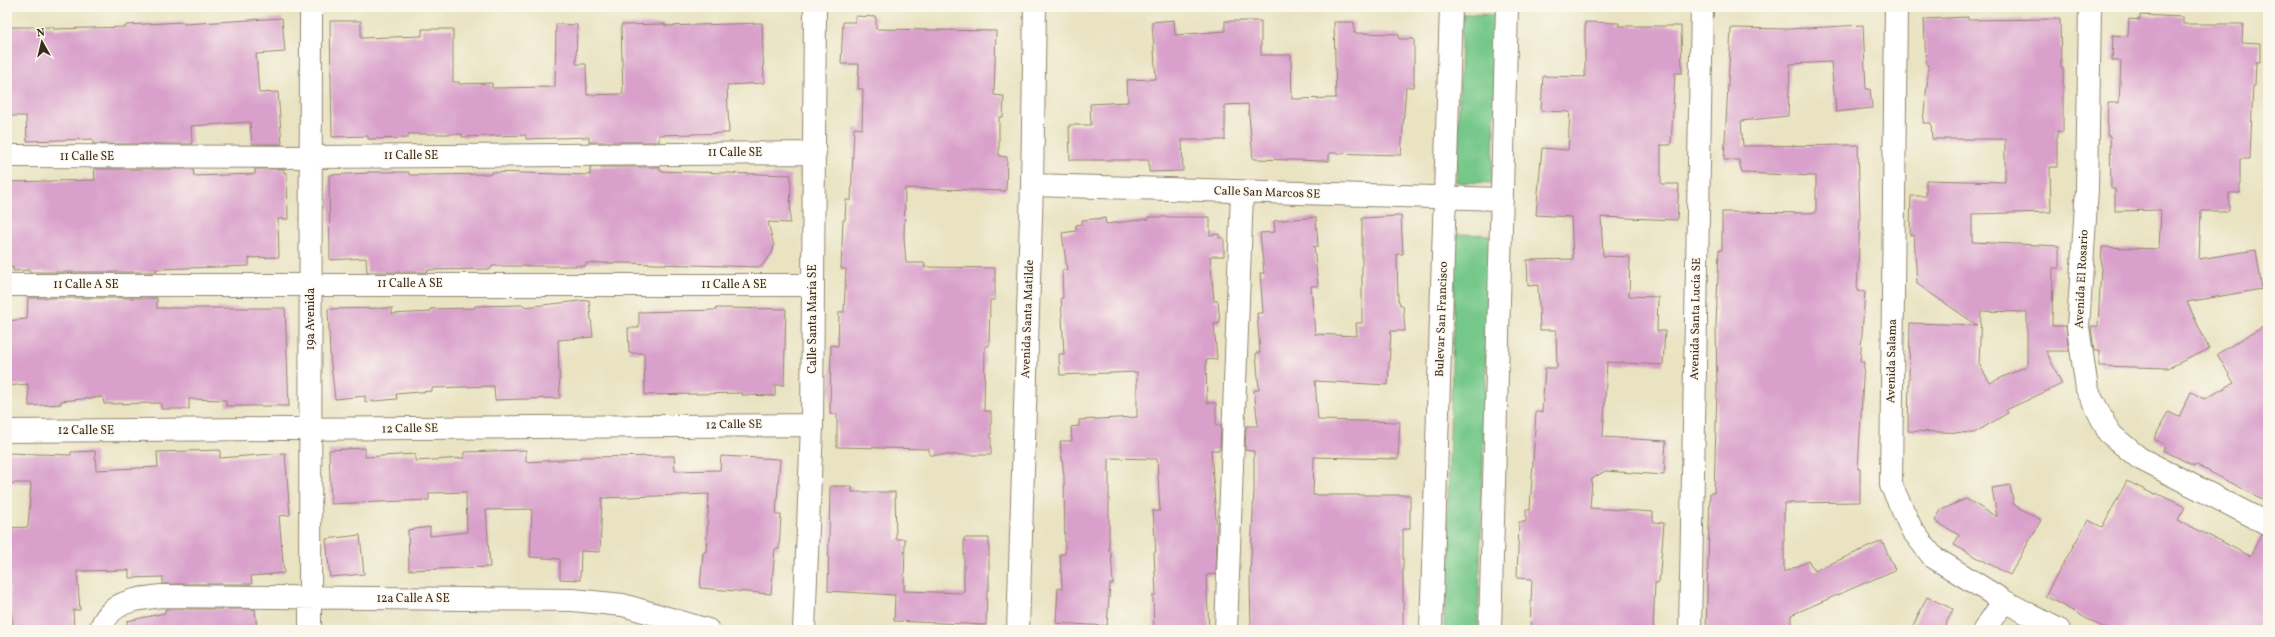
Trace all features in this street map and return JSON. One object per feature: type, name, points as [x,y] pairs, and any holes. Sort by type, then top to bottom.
[{"type":"street","name":"19a Avenida","points":[[310,630],[311,7]]},
{"type":"street","name":"Calle Santa María SE","points":[[804,630],[812,425],[815,7]]},
{"type":"street","name":"Avenida Santa Matilde","points":[[1018,630],[1032,185],[1035,7]]},
{"type":"street","name":"Bulevar San Francisco","points":[[1431,630],[1451,7]]},
{"type":"street","points":[[1490,630],[1506,7]]},
{"type":"street","name":"Avenida Santa Lucía SE","points":[[1690,630],[1702,7]]},
{"type":"street","name":"Avenida Salama","points":[[1896,7],[1891,485],[1912,530],[1933,557],[2004,601],[2059,630]]},
{"type":"street","name":"Avenida El Rosario","points":[[2090,7],[2087,189],[2078,327],[2087,390],[2109,433],[2139,458],[2268,524]]},
{"type":"street","name":"11 Calle SE","points":[[7,156],[311,157],[815,152]]},
{"type":"street","name":"Calle San Marcos SE","points":[[1032,185],[1501,199]]},
{"type":"street","points":[[1226,630],[1242,192]]},
{"type":"street","name":"11 Calle A SE","points":[[7,285],[311,284],[813,286]]},
{"type":"street","name":"12 Calle SE","points":[[7,431],[311,430],[812,425]]},
{"type":"street","name":"12a Calle A SE","points":[[100,630],[115,607],[137,599],[161,596],[310,599],[573,600],[623,605],[674,625],[708,630]]},
{"type":"street","points":[[1984,630],[2004,601]]},
{"type":"green space","points":[[1462,14],[1498,15],[1492,183],[1456,182]]},
{"type":"green space","points":[[1456,234],[1490,235],[1478,630],[1444,630]]},
{"type":"building","points":[[2140,15],[2183,17],[2183,24],[2243,24],[2242,42],[2260,43],[2260,62],[2256,62],[2255,86],[2253,86],[2250,159],[2240,159],[2240,193],[2229,193],[2229,211],[2201,211],[2199,259],[2256,250],[2262,289],[2187,302],[2209,349],[2168,368],[2099,366],[2099,351],[2094,351],[2091,326],[2098,326],[2102,247],[2159,249],[2161,210],[2115,211],[2115,189],[2111,189],[2110,136],[2107,135],[2108,103],[2119,103],[2121,61],[2112,61],[2113,35],[2128,36],[2129,19],[2140,20]]},
{"type":"building","points":[[855,16],[876,17],[876,29],[996,31],[994,95],[1004,96],[1003,117],[999,117],[999,156],[1007,157],[1006,191],[905,188],[904,238],[906,263],[925,263],[924,267],[995,268],[995,300],[990,300],[989,346],[985,346],[984,411],[991,411],[991,455],[929,455],[929,449],[837,447],[837,414],[830,414],[831,345],[838,346],[839,312],[844,312],[846,269],[841,269],[843,220],[845,220],[846,200],[851,200],[854,128],[862,129],[863,89],[858,89],[859,64],[841,64],[843,22],[855,22]]},
{"type":"building","points":[[1968,17],[1968,20],[2060,19],[2061,68],[2063,68],[2063,132],[2057,131],[2057,167],[2050,167],[2051,212],[1972,214],[1972,242],[2059,246],[2059,268],[2053,268],[2052,326],[2066,326],[2069,351],[2046,351],[2062,384],[2006,410],[2008,413],[1974,433],[1908,431],[1910,323],[1977,325],[1917,284],[1914,235],[1910,235],[1911,196],[1926,196],[1926,180],[2005,182],[2005,139],[1932,139],[1931,123],[1923,123],[1929,65],[1926,65],[1924,19]],"holes":[[[1981,311],[2027,312],[2027,366],[1990,383],[1979,364]]]},
{"type":"building","points":[[282,18],[285,52],[256,54],[259,93],[278,92],[282,144],[252,144],[250,122],[191,126],[192,144],[93,144],[93,139],[27,141],[26,116],[7,116],[7,27],[53,27],[54,29],[126,27],[126,25],[183,22],[184,24]]},
{"type":"building","points":[[1174,20],[1175,35],[1225,31],[1225,21],[1261,21],[1261,55],[1291,55],[1292,99],[1336,98],[1334,22],[1354,22],[1354,33],[1399,34],[1399,39],[1414,39],[1414,87],[1406,87],[1401,155],[1329,153],[1329,161],[1253,159],[1248,104],[1225,105],[1225,140],[1182,140],[1183,171],[1149,172],[1149,160],[1070,160],[1069,125],[1091,125],[1090,104],[1128,102],[1127,80],[1156,79],[1152,22]]},
{"type":"building","points":[[330,21],[361,21],[361,38],[422,36],[422,29],[453,29],[453,82],[459,82],[459,84],[492,83],[492,88],[555,87],[556,24],[577,25],[576,64],[586,64],[587,95],[623,94],[621,25],[665,24],[665,26],[762,23],[764,83],[727,85],[729,133],[659,135],[659,142],[589,142],[589,137],[526,139],[526,135],[462,137],[462,134],[408,134],[408,138],[368,139],[368,136],[332,137]]},
{"type":"building","points":[[1585,22],[1619,23],[1619,26],[1681,26],[1682,73],[1675,73],[1671,145],[1661,145],[1661,184],[1679,184],[1677,220],[1601,217],[1603,256],[1630,257],[1629,296],[1658,297],[1657,331],[1665,331],[1663,365],[1607,362],[1603,437],[1666,441],[1664,475],[1605,471],[1592,479],[1590,508],[1653,512],[1653,522],[1664,523],[1659,583],[1655,583],[1653,630],[1530,630],[1532,579],[1517,578],[1519,522],[1526,522],[1526,509],[1530,510],[1536,412],[1542,412],[1545,368],[1557,368],[1556,330],[1540,330],[1538,285],[1528,286],[1527,260],[1573,259],[1571,217],[1536,215],[1542,148],[1568,150],[1570,112],[1541,111],[1543,76],[1585,77]]},
{"type":"building","points":[[1863,25],[1866,89],[1870,89],[1872,108],[1836,112],[1831,62],[1790,64],[1788,116],[1741,121],[1743,146],[1858,145],[1860,218],[1857,291],[1865,292],[1860,362],[1864,362],[1858,469],[1860,469],[1860,502],[1784,503],[1784,572],[1809,561],[1814,571],[1882,541],[1895,570],[1791,615],[1791,630],[1706,630],[1710,493],[1714,493],[1717,390],[1716,325],[1719,250],[1722,250],[1722,212],[1816,213],[1816,176],[1742,173],[1739,160],[1724,160],[1731,28],[1788,29]]},
{"type":"building","points":[[590,167],[660,167],[660,171],[791,175],[790,223],[768,222],[774,246],[772,253],[761,267],[586,263],[586,266],[492,266],[491,269],[428,270],[428,272],[367,272],[366,258],[330,260],[329,175],[368,172],[409,172],[409,175],[426,175],[492,174],[492,172],[590,175]]},
{"type":"building","points":[[94,169],[193,169],[194,176],[255,174],[255,169],[284,169],[284,173],[287,173],[288,219],[278,219],[279,257],[249,258],[249,266],[156,269],[156,272],[29,272],[29,270],[13,271],[13,267],[7,267],[7,182],[95,180]]},
{"type":"building","points":[[1401,216],[1403,254],[1397,254],[1398,301],[1400,305],[1403,305],[1405,331],[1391,331],[1388,385],[1315,381],[1318,420],[1400,422],[1398,459],[1314,457],[1313,495],[1410,495],[1410,529],[1403,529],[1403,630],[1251,630],[1250,576],[1254,491],[1254,451],[1245,450],[1246,426],[1258,426],[1254,390],[1259,390],[1256,353],[1260,353],[1257,313],[1263,313],[1260,273],[1264,273],[1260,233],[1275,232],[1274,221],[1316,217],[1318,246],[1314,246],[1318,286],[1311,286],[1315,334],[1357,336],[1356,323],[1362,323],[1362,218]]},
{"type":"building","points":[[1148,217],[1210,217],[1210,235],[1219,234],[1219,238],[1224,238],[1224,256],[1210,256],[1214,301],[1218,301],[1220,323],[1214,324],[1217,359],[1206,360],[1207,403],[1216,403],[1216,425],[1221,425],[1220,450],[1211,450],[1217,532],[1216,574],[1206,575],[1209,630],[1154,630],[1153,595],[1156,595],[1154,552],[1156,552],[1153,511],[1160,511],[1157,459],[1109,458],[1109,552],[1111,552],[1113,584],[1110,584],[1107,626],[1056,623],[1058,588],[1062,589],[1060,554],[1065,554],[1064,477],[1060,441],[1072,441],[1071,427],[1079,426],[1079,420],[1137,417],[1137,372],[1060,375],[1059,354],[1064,354],[1061,298],[1063,298],[1062,270],[1067,270],[1062,233],[1076,231],[1076,225],[1082,224],[1082,220],[1105,218],[1106,224],[1148,219]]},
{"type":"building","points":[[28,298],[157,298],[157,308],[285,308],[289,406],[226,406],[226,400],[189,399],[189,409],[161,409],[161,403],[104,404],[103,397],[61,401],[61,404],[29,406],[28,384],[7,386],[7,321],[27,319]]},
{"type":"building","points":[[589,300],[593,337],[558,340],[560,398],[495,400],[494,386],[432,388],[432,391],[396,394],[397,399],[365,402],[365,396],[335,399],[330,355],[328,309],[392,308],[392,314],[430,312],[430,309],[475,308],[475,306],[524,305],[524,307]]},
{"type":"building","points":[[716,308],[786,309],[784,385],[775,385],[775,396],[742,395],[742,393],[645,395],[644,353],[629,353],[628,328],[639,328],[639,312],[716,310]]},
{"type":"building","points":[[2268,324],[2268,502],[2195,464],[2194,466],[2163,450],[2165,445],[2154,439],[2168,412],[2179,417],[2191,392],[2204,399],[2234,383],[2217,354]]},
{"type":"building","points":[[365,448],[365,457],[415,454],[415,461],[464,458],[464,452],[526,450],[526,462],[580,459],[580,457],[674,456],[675,471],[720,470],[721,456],[780,459],[776,515],[781,515],[779,549],[775,549],[771,594],[700,588],[703,552],[706,552],[709,494],[602,498],[600,552],[581,551],[580,580],[560,579],[560,559],[530,557],[532,509],[486,510],[490,567],[409,570],[408,530],[430,527],[430,536],[467,532],[466,492],[429,493],[429,500],[331,504],[329,450]]},
{"type":"building","points":[[220,450],[220,458],[285,453],[290,515],[279,516],[284,573],[251,576],[252,584],[163,584],[163,577],[129,578],[129,570],[77,571],[80,610],[73,610],[74,630],[13,630],[7,561],[7,528],[28,527],[31,483],[7,483],[7,453],[71,455],[71,452],[95,451],[96,470],[158,467],[157,452]]},
{"type":"building","points":[[2127,481],[2155,495],[2156,493],[2185,507],[2178,520],[2250,556],[2261,535],[2268,536],[2268,630],[2108,630],[2045,596],[2088,520],[2102,527]]},
{"type":"building","points":[[2010,485],[2014,505],[2041,520],[2010,575],[1954,545],[1959,535],[1935,521],[1941,510],[1966,499],[1997,517],[1992,488]]},
{"type":"building","points":[[830,486],[852,486],[852,492],[895,492],[896,539],[905,539],[904,591],[964,593],[964,538],[989,538],[989,590],[987,590],[986,625],[894,621],[895,595],[828,591]]},
{"type":"building","points":[[360,535],[364,574],[330,577],[326,539]]},
{"type":"building","points":[[1927,597],[1953,609],[1943,630],[1911,630]]},
{"type":"building","points":[[165,609],[255,609],[257,630],[128,630],[127,621],[165,613]]}]
